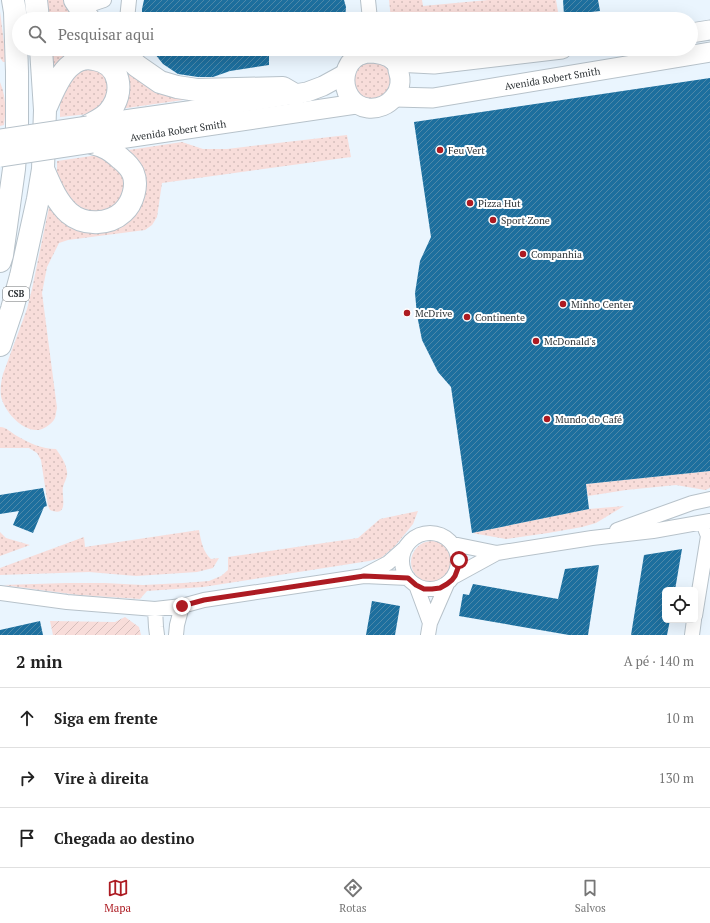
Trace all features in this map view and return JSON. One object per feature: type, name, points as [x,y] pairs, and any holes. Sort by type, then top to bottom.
[{"type":"highway","points":[[13,0],[15,12]]},
{"type":"highway","points":[[36,0],[37,12]]},
{"type":"highway","points":[[75,0],[83,12]]},
{"type":"highway","points":[[0,261],[2,254],[5,209],[14,169],[18,111],[17,56]]},
{"type":"highway","name":"CSB","points":[[0,345],[21,276],[44,169],[42,56]]},
{"type":"highway","points":[[126,56],[137,66],[160,82],[177,88],[197,90],[283,88],[295,95]]},
{"type":"highway","points":[[44,110],[64,73],[71,65],[79,60],[89,58],[100,60],[108,64],[118,81],[118,93],[114,104],[108,113],[90,134],[101,145],[111,150],[129,165],[133,173],[135,183],[134,193],[124,212],[114,218],[104,222],[81,220],[70,214],[61,204],[53,191],[44,169]]},
{"type":"highway","points":[[0,69],[11,91],[18,111]]},
{"type":"street","points":[[81,0],[92,4],[104,0]]},
{"type":"street","points":[[128,12],[129,0]]},
{"type":"street","points":[[368,0],[369,12]]},
{"type":"street","points":[[698,32],[710,30]]},
{"type":"street","name":"Avenida Robert Smith","points":[[698,54],[710,52]]},
{"type":"street","points":[[142,56],[149,64],[160,82]]},
{"type":"street","points":[[356,56],[350,63],[345,74],[347,92],[356,104],[365,108],[375,108],[389,103],[395,97],[399,87],[399,73],[388,56]]},
{"type":"street","points":[[388,56],[434,64],[502,56]]},
{"type":"street","name":"Avenida Robert Smith","points":[[395,97],[433,98],[686,56]]},
{"type":"street","name":"Avenida Robert Smith","points":[[0,157],[90,134],[195,110],[295,95],[323,86],[345,74]]},
{"type":"street","name":"Avenida Robert Smith","points":[[0,138],[90,134],[356,104]]},
{"type":"street","points":[[592,538],[692,503],[710,499]]},
{"type":"street","points":[[453,544],[498,553],[707,522],[708,536],[698,598]]},
{"type":"street","points":[[364,576],[388,563],[406,547],[413,538],[421,534],[429,533],[445,537],[453,544],[457,552],[459,560],[458,568],[451,580],[429,632]]},
{"type":"street","points":[[406,547],[403,554],[402,563],[404,571],[412,582],[429,632]]},
{"type":"street","points":[[0,593],[67,602],[155,609],[182,606],[204,600],[364,576],[412,582],[424,589],[432,589],[440,588],[498,553]]},
{"type":"street","points":[[176,635],[182,606]]},
{"type":"street","points":[[155,609],[157,635]]},
{"type":"street","points":[[692,635],[694,623]]},
{"type":"shaded area","points":[[45,0],[67,0],[75,12],[47,12]]},
{"type":"shaded area","points":[[389,0],[422,0],[423,6],[488,0],[556,0],[558,12],[390,12]]},
{"type":"shaded area","points":[[0,11],[5,62],[3,62],[0,58]]},
{"type":"shaded area","points":[[51,56],[114,56],[160,93],[184,99],[120,109],[111,59],[53,80]]},
{"type":"shaded area","points":[[371,62],[383,65],[390,74],[390,90],[375,101],[358,96],[353,79],[356,72],[364,64]]},
{"type":"shaded area","points":[[93,64],[113,84],[98,113],[60,117],[60,101],[69,74]]},
{"type":"shaded area","points":[[0,82],[5,109],[4,125],[0,126]]},
{"type":"shaded area","points":[[347,135],[351,157],[162,183],[157,217],[152,225],[145,230],[68,240],[59,243],[47,267],[42,293],[57,408],[55,417],[46,427],[39,430],[32,430],[18,422],[7,410],[1,396],[3,374],[27,309],[50,202],[58,212],[132,212],[122,151],[182,142],[203,149],[227,149]]},
{"type":"shaded area","points":[[105,154],[126,170],[125,201],[103,216],[72,208],[57,175],[57,161]]},
{"type":"shaded area","points":[[0,427],[9,430],[22,439],[36,445],[56,449],[64,463],[67,474],[63,487],[63,504],[60,511],[56,512],[50,510],[48,506],[41,460],[37,453],[29,448],[0,448]]},
{"type":"shaded area","points":[[710,471],[710,488],[705,490],[676,485],[626,490],[588,496],[586,484]]},
{"type":"shaded area","points":[[624,506],[596,523],[582,527],[506,539],[472,533],[589,509]]},
{"type":"shaded area","points":[[418,511],[413,524],[395,546],[381,558],[369,561],[203,587],[147,591],[140,599],[78,595],[3,585],[105,583],[143,585],[209,581],[221,576],[228,570],[228,557],[358,538],[380,519]]},
{"type":"shaded area","points":[[199,530],[206,553],[211,559],[219,558],[213,568],[197,572],[136,576],[89,572],[0,575],[0,568],[84,537],[85,547]]},
{"type":"shaded area","points":[[0,532],[6,538],[30,545],[0,556]]},
{"type":"shaded area","points":[[432,541],[447,547],[453,562],[447,577],[432,583],[417,577],[411,562],[417,547]]},
{"type":"shaded area","points":[[125,617],[139,627],[141,635],[53,635],[50,621],[115,622]]},
{"type":"building","points":[[144,0],[344,0],[346,7],[346,12],[142,12]]},
{"type":"building","points":[[563,0],[598,0],[600,11],[564,12]]},
{"type":"building","points":[[157,56],[269,56],[269,65],[230,71],[213,77],[198,77],[178,74],[163,64]]},
{"type":"building","name":"Minho Center","points":[[710,78],[710,471],[586,484],[589,509],[472,533],[451,387],[438,372],[422,340],[417,315],[415,293],[420,261],[431,237],[414,122]]},
{"type":"building","points":[[43,488],[47,506],[44,507],[33,533],[13,525],[19,511],[0,514],[0,495]]},
{"type":"building","points":[[682,549],[676,587],[662,587],[662,623],[669,623],[667,635],[631,635],[644,555]]},
{"type":"building","points":[[599,565],[588,635],[569,635],[459,616],[463,594],[469,595],[473,584],[558,599],[565,569]]},
{"type":"building","points":[[372,601],[400,606],[395,635],[366,635]]},
{"type":"building","points":[[40,621],[43,635],[0,635],[0,630]]},
{"type":"place","name":"Feu Vert","points":[[440,150]]},
{"type":"place","name":"Pizza Hut","points":[[470,203]]},
{"type":"place","name":"Sport Zone","points":[[493,220]]},
{"type":"place","name":"Companhia","points":[[523,254]]},
{"type":"place","name":"Minho Center","points":[[563,304]]},
{"type":"place","name":"McDrive","points":[[407,313]]},
{"type":"place","name":"Continente","points":[[467,317]]},
{"type":"place","name":"McDonald's","points":[[536,341]]},
{"type":"place","name":"Mundo do Café","points":[[547,419]]},
{"type":"route","points":[[182,606],[204,600],[364,576],[408,578],[411,582],[424,589],[440,588],[452,580],[455,576],[459,560]]}]
